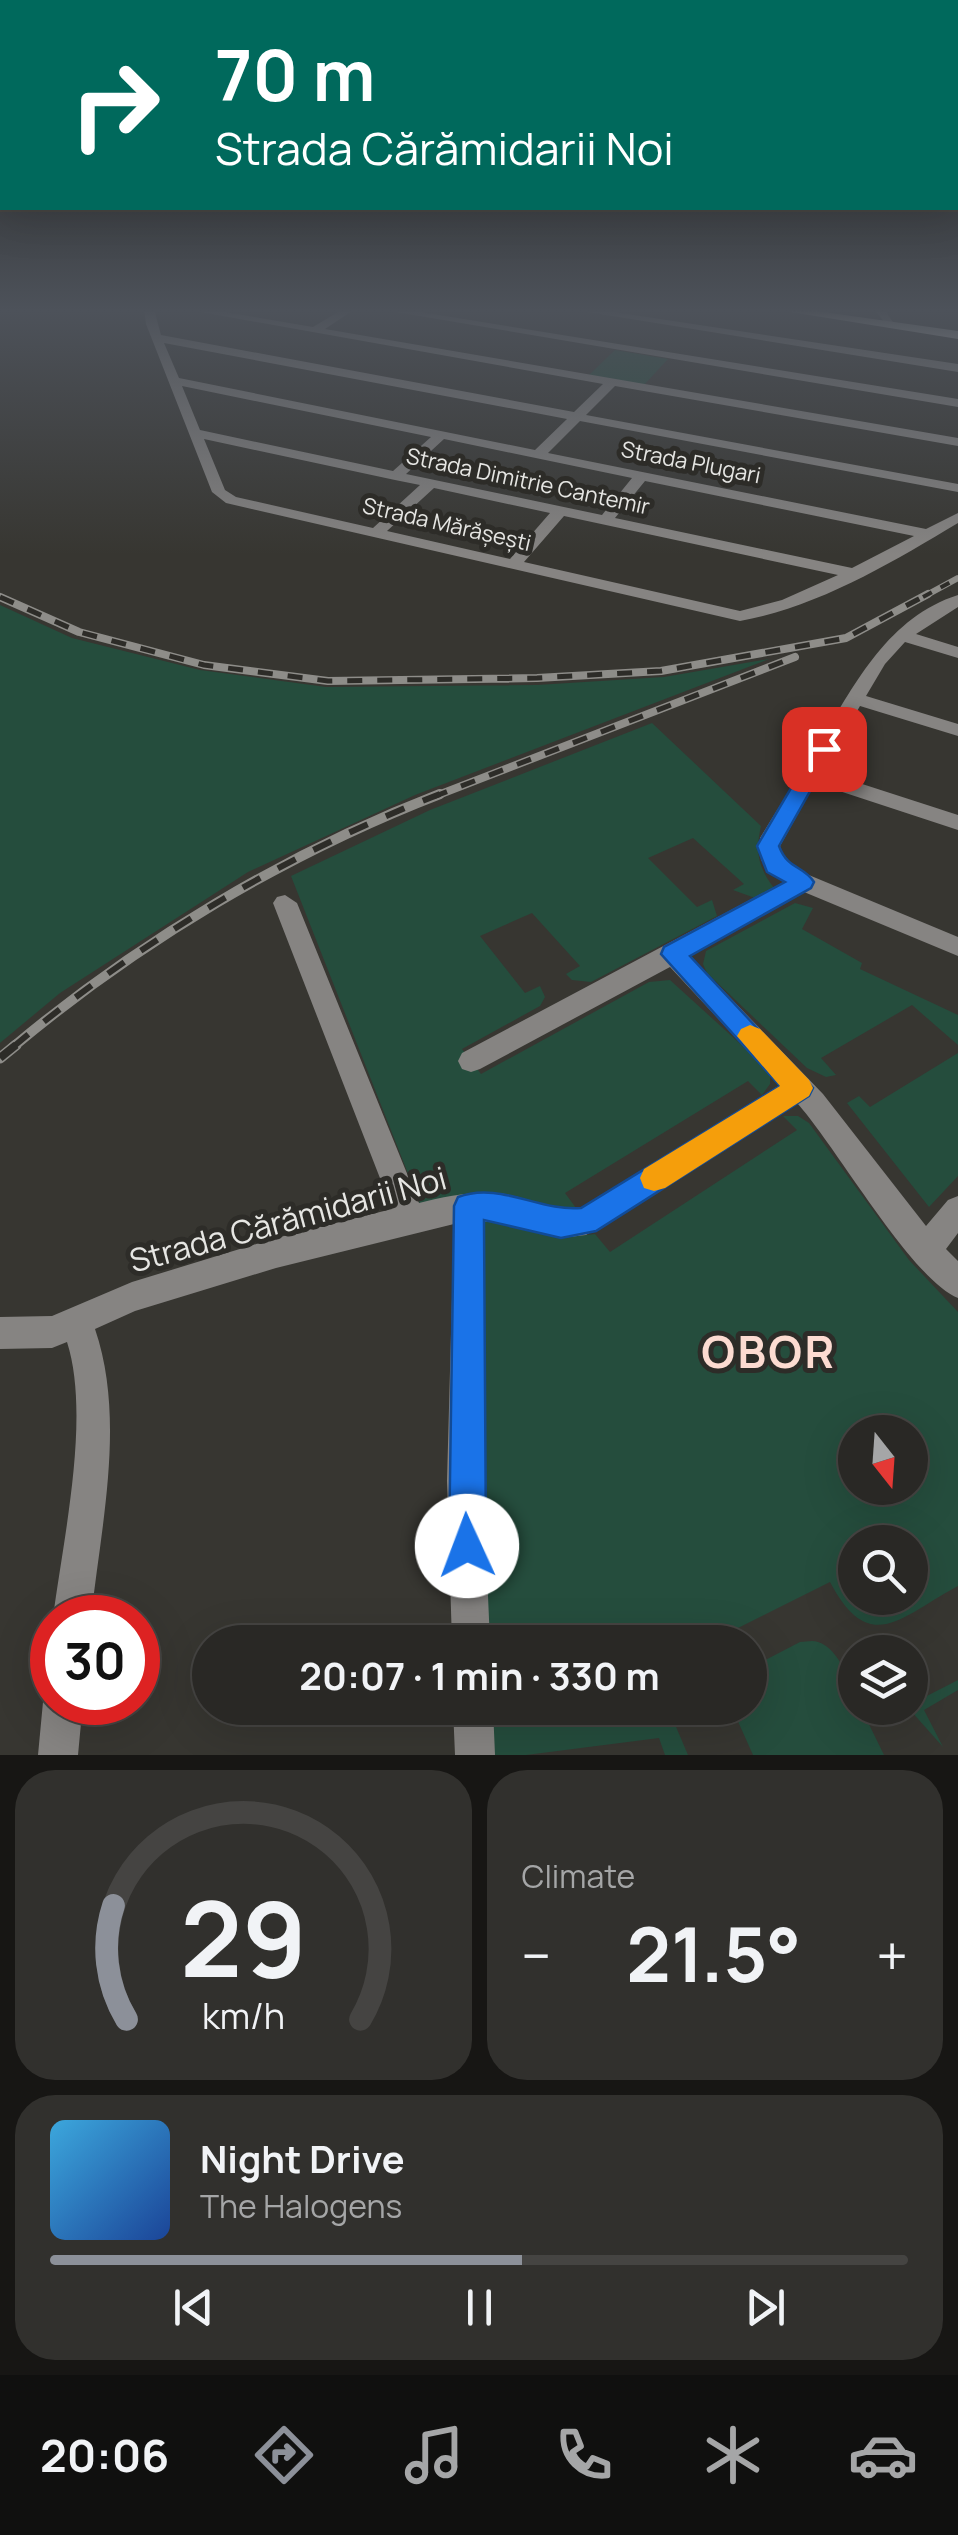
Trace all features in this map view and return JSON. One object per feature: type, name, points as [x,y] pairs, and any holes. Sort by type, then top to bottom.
[{"type":"street","name":"Strada Mărășești","points":[[180,391],[220,492],[226,498],[740,616],[766,610],[852,573],[930,534]]},
{"type":"street","name":"Strada Plugari","points":[[226,391],[930,534]]},
{"type":"street","points":[[442,391],[958,488]]},
{"type":"street","points":[[539,454],[603,391]]},
{"type":"street","points":[[664,391],[958,442]]},
{"type":"street","points":[[874,391],[958,403]]},
{"type":"street","name":"Strada Dimitrie Cantemir","points":[[196,433],[852,573]]},
{"type":"street","points":[[395,476],[442,434]]},
{"type":"street","points":[[606,521],[642,476]]},
{"type":"street","points":[[378,531],[430,484]]},
{"type":"street","points":[[514,563],[560,512]]},
{"type":"street","points":[[930,534],[958,517]]},
{"type":"street","points":[[958,600],[902,636],[878,661],[768,846],[775,866],[803,882],[958,948]]},
{"type":"street","points":[[902,636],[958,653]]},
{"type":"street","points":[[853,698],[958,730]]},
{"type":"street","points":[[810,774],[958,823]]},
{"type":"street","points":[[471,1061],[803,882]]},
{"type":"street","points":[[285,903],[412,1219]]},
{"type":"street","points":[[673,954],[799,1088],[926,1250],[958,1282]]},
{"type":"street","name":"Strada Cărămidarii Noi","points":[[0,1333],[52,1332],[150,1292],[276,1253],[469,1206],[497,1207],[561,1224],[586,1221],[799,1088]]},
{"type":"street","points":[[469,1206],[465,1481],[470,1625]]},
{"type":"street","points":[[926,1250],[958,1210]]},
{"type":"street","points":[[74,1595],[94,1402],[88,1347],[77,1324]]},
{"type":"street","points":[[58,1755],[61,1725]]},
{"type":"street","points":[[474,1725],[475,1755]]},
{"type":"green space","points":[[0,605],[72,638],[200,670],[326,687],[537,685],[664,677],[769,659],[415,795],[248,872],[60,993],[0,1043]]},
{"type":"green space","points":[[652,723],[761,826],[759,859],[774,888],[755,898],[733,890],[744,884],[693,838],[648,858],[697,907],[712,900],[717,916],[591,982],[572,980],[566,974],[580,966],[532,913],[480,936],[525,993],[540,986],[545,997],[540,1006],[462,1049],[481,1074],[649,982],[670,980],[758,1060],[770,1073],[770,1084],[762,1095],[748,1081],[565,1193],[576,1208],[566,1211],[420,1204],[291,876],[430,810]]},
{"type":"green space","points":[[795,903],[813,908],[802,929],[862,963],[860,969],[958,1015],[958,1045],[912,1005],[821,1058],[836,1075],[826,1077],[807,1068],[707,973],[703,964],[706,951]]},
{"type":"green space","points":[[958,1053],[958,1176],[929,1207],[847,1103],[859,1096],[870,1107]]},
{"type":"green space","points":[[783,1116],[798,1116],[809,1123],[909,1260],[958,1312],[958,1586],[928,1603],[928,1525],[838,1525],[838,1594],[830,1582],[744,1625],[483,1625],[476,1477],[480,1220],[545,1234],[595,1234],[610,1252],[797,1130]]},
{"type":"green space","points":[[855,1615],[908,1615],[887,1624]]},
{"type":"green space","points":[[800,1642],[826,1646],[838,1659],[838,1725],[869,1725],[884,1755],[753,1755],[740,1725],[767,1725],[767,1659]]},
{"type":"green space","points":[[958,1680],[958,1690],[928,1708],[928,1695]]},
{"type":"green space","points":[[928,1718],[943,1747],[923,1725],[928,1725]]},
{"type":"green space","points":[[489,1725],[675,1725],[688,1755],[665,1755],[659,1738],[526,1755],[490,1755]]},
{"type":"railway","points":[[923,597],[958,578]]},
{"type":"railway","points":[[0,597],[79,632],[204,665],[328,681],[537,678],[661,671],[846,638],[928,594]]},
{"type":"railway","points":[[433,797],[795,657]]},
{"type":"railway","points":[[13,1047],[111,971],[216,903],[326,844],[440,794]]},
{"type":"railway","points":[[0,1058],[16,1045]]},
{"type":"slow traffic","points":[[654,1178],[799,1088],[750,1036]]},
{"type":"district","name":"OBOR","points":[[769,1352]]},
{"type":"route","points":[[467,1546],[469,1206],[497,1207],[561,1224],[586,1221],[799,1088],[673,954],[803,882],[775,866],[768,846],[824,749]]}]
